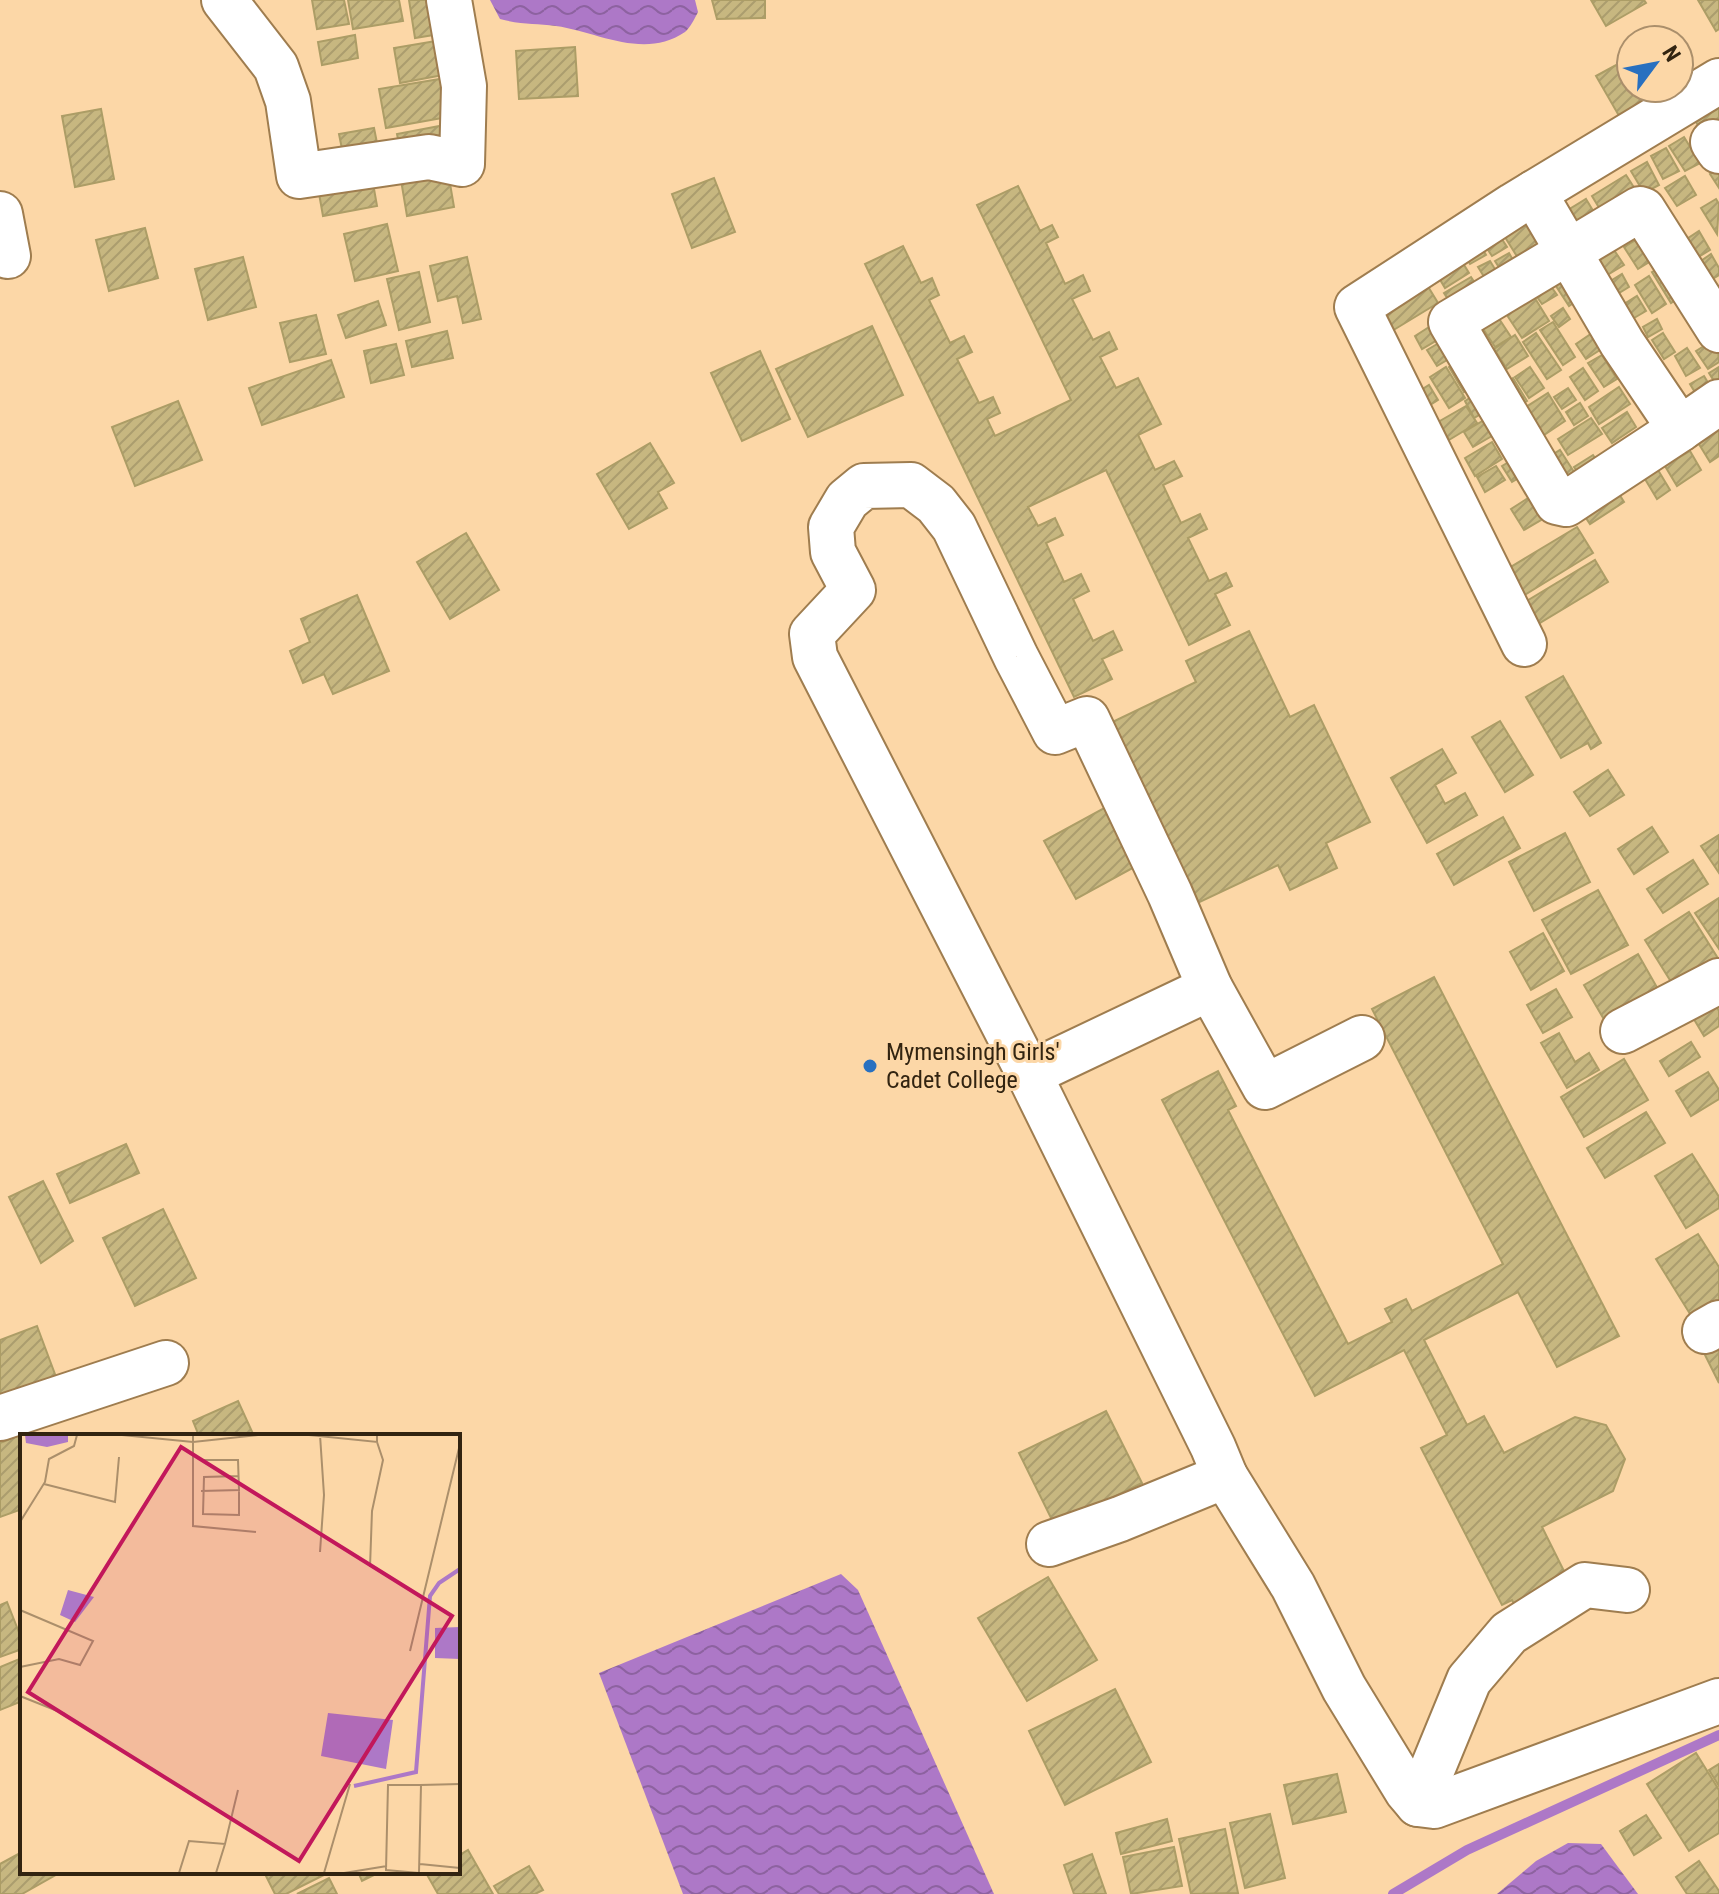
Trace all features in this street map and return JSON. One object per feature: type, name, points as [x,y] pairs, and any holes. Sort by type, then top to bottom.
[{"type":"street","points":[[224,0],[276,67],[288,101],[299,176],[429,157],[462,164],[464,86],[449,0]]},
{"type":"street","points":[[1524,644],[1357,307],[1534,193],[1719,81]]},
{"type":"street","points":[[1534,193],[1622,343],[1680,429]]},
{"type":"street","points":[[1719,330],[1643,210],[1635,210],[1451,322],[1557,502],[1566,504],[1719,402]]},
{"type":"street","points":[[1362,1038],[1265,1087],[1210,988],[1170,894],[1087,719],[1055,732],[954,527],[936,504],[911,485],[864,486],[847,500],[831,527],[833,552],[853,590],[812,634],[815,657],[1029,1074],[1225,1476],[1293,1586],[1344,1688],[1413,1797],[1434,1806],[1719,1701]]},
{"type":"street","points":[[1623,1031],[1719,981]]},
{"type":"street","points":[[1029,1074],[1210,988]]},
{"type":"street","points":[[0,1418],[166,1363]]},
{"type":"street","points":[[1049,1544],[1225,1476]]},
{"type":"street","points":[[1413,1797],[1469,1680],[1509,1633],[1585,1585],[1627,1590]]},
{"type":"water","points":[[490,0],[695,0],[698,12],[685,32],[653,44],[637,44],[556,26],[500,19]]},
{"type":"water","points":[[841,1574],[858,1590],[994,1894],[683,1894],[599,1673]]},
{"type":"water","points":[[1568,1843],[1601,1844],[1638,1894],[1497,1894],[1536,1861]]},
{"type":"building","points":[[312,0],[344,0],[349,24],[317,29]]},
{"type":"building","points":[[348,0],[399,0],[403,21],[353,29]]},
{"type":"building","points":[[409,0],[440,0],[446,33],[415,38]]},
{"type":"building","points":[[712,0],[765,0],[765,18],[717,19]]},
{"type":"building","points":[[1591,0],[1644,0],[1646,3],[1606,26]]},
{"type":"building","points":[[1698,0],[1719,0],[1719,29],[1716,31]]},
{"type":"building","points":[[355,35],[358,58],[322,65],[318,42]]},
{"type":"building","points":[[448,39],[454,73],[400,83],[394,48]]},
{"type":"building","points":[[575,47],[578,96],[519,99],[516,51]]},
{"type":"building","points":[[1615,66],[1615,104],[1653,104],[1622,121],[1596,76]]},
{"type":"building","points":[[452,77],[459,115],[386,128],[379,89]]},
{"type":"building","points":[[1719,108],[1719,129],[1706,137],[1696,122]]},
{"type":"building","points":[[101,109],[114,179],[75,187],[62,116]]},
{"type":"building","points":[[450,124],[454,150],[402,159],[397,134]]},
{"type":"building","points":[[374,128],[378,148],[343,154],[339,134]]},
{"type":"building","points":[[1684,137],[1700,163],[1685,171],[1669,146]]},
{"type":"building","points":[[1666,148],[1679,171],[1663,179],[1651,156]]},
{"type":"building","points":[[1647,162],[1659,185],[1644,193],[1631,171]]},
{"type":"building","points":[[1719,168],[1719,188],[1710,174]]},
{"type":"building","points":[[371,172],[377,206],[323,216],[317,182]]},
{"type":"building","points":[[448,172],[454,207],[407,216],[401,180]]},
{"type":"building","points":[[1626,175],[1642,200],[1607,221],[1592,196]]},
{"type":"building","points":[[1685,176],[1696,195],[1677,206],[1665,188]]},
{"type":"building","points":[[714,178],[735,232],[692,248],[672,194]]},
{"type":"building","points":[[1018,186],[1040,231],[1052,225],[1058,237],[1046,243],[1065,284],[1083,275],[1090,291],[1072,299],[1093,340],[1109,332],[1117,349],[1100,357],[1116,388],[1138,378],[1161,424],[1138,435],[1155,470],[1174,461],[1182,476],[1163,485],[1181,523],[1200,514],[1207,529],[1188,538],[1209,581],[1226,573],[1232,586],[1215,594],[1230,625],[1189,645],[1106,470],[1028,507],[1038,526],[1055,518],[1063,535],[1046,543],[1064,582],[1081,574],[1089,591],[1073,599],[1093,641],[1113,631],[1122,650],[1102,659],[1112,679],[1074,697],[865,264],[903,246],[921,283],[932,278],[939,295],[929,300],[950,343],[964,336],[972,352],[957,359],[979,403],[993,397],[1000,413],[987,419],[995,436],[1071,400],[977,205]]},
{"type":"building","points":[[1586,199],[1598,219],[1570,236],[1558,216]]},
{"type":"building","points":[[1716,199],[1719,204],[1717,234],[1701,208]]},
{"type":"building","points":[[1534,209],[1559,251],[1526,271],[1500,229]]},
{"type":"building","points":[[387,224],[398,271],[355,281],[344,234]]},
{"type":"building","points":[[1494,227],[1507,247],[1492,256],[1479,236]]},
{"type":"building","points":[[145,228],[158,278],[109,291],[96,240]]},
{"type":"building","points":[[1651,231],[1664,253],[1638,269],[1624,247]]},
{"type":"building","points":[[1699,231],[1710,250],[1690,262],[1679,244]]},
{"type":"building","points":[[1476,238],[1486,255],[1470,264],[1460,247]]},
{"type":"building","points":[[1614,250],[1624,265],[1594,283],[1584,268]]},
{"type":"building","points":[[1456,252],[1469,273],[1445,288],[1432,266]]},
{"type":"building","points":[[1509,253],[1518,269],[1505,277],[1495,261]]},
{"type":"building","points":[[1711,254],[1719,268],[1719,275],[1702,285],[1692,267]]},
{"type":"building","points":[[243,257],[256,307],[208,320],[195,269]]},
{"type":"building","points":[[467,257],[481,319],[463,323],[457,296],[438,301],[430,266]]},
{"type":"building","points":[[1490,261],[1498,274],[1486,280],[1478,267]]},
{"type":"building","points":[[1668,263],[1686,293],[1671,303],[1652,272]]},
{"type":"building","points":[[419,272],[430,322],[399,330],[387,279]]},
{"type":"building","points":[[1572,272],[1586,294],[1569,306],[1554,283]]},
{"type":"building","points":[[1622,274],[1629,287],[1601,304],[1594,291]]},
{"type":"building","points":[[1421,275],[1438,303],[1387,334],[1370,306]]},
{"type":"building","points":[[1649,276],[1666,304],[1652,313],[1635,285]]},
{"type":"building","points":[[1471,277],[1482,294],[1455,310],[1444,293]]},
{"type":"building","points":[[1525,282],[1549,321],[1522,338],[1497,300]]},
{"type":"building","points":[[1550,285],[1557,295],[1542,304],[1535,294]]},
{"type":"building","points":[[1637,296],[1646,311],[1617,328],[1608,314]]},
{"type":"building","points":[[378,301],[386,325],[346,338],[338,315]]},
{"type":"building","points":[[1490,305],[1511,337],[1495,347],[1474,315]]},
{"type":"building","points":[[1563,308],[1570,319],[1559,327],[1551,316]]},
{"type":"building","points":[[316,315],[326,354],[290,362],[280,323]]},
{"type":"building","points":[[1657,319],[1662,329],[1648,337],[1643,327]]},
{"type":"building","points":[[1437,322],[1444,336],[1422,349],[1415,336]]},
{"type":"building","points":[[1553,322],[1575,357],[1563,365],[1540,330]]},
{"type":"building","points":[[1604,325],[1614,341],[1586,359],[1576,344]]},
{"type":"building","points":[[872,326],[903,395],[808,437],[776,369]]},
{"type":"building","points":[[447,331],[453,358],[412,367],[406,341]]},
{"type":"building","points":[[1536,333],[1561,370],[1547,379],[1523,342]]},
{"type":"building","points":[[1663,333],[1675,352],[1664,359],[1652,340]]},
{"type":"building","points":[[1515,335],[1528,356],[1507,369],[1494,349]]},
{"type":"building","points":[[1449,337],[1459,353],[1437,366],[1427,350]]},
{"type":"building","points":[[1717,338],[1719,362],[1708,369],[1696,351]]},
{"type":"building","points":[[396,344],[404,375],[371,383],[364,351]]},
{"type":"building","points":[[1687,348],[1700,368],[1686,376],[1675,356]]},
{"type":"building","points":[[760,351],[790,419],[742,441],[711,373]]},
{"type":"building","points":[[1602,355],[1617,379],[1604,387],[1588,363]]},
{"type":"building","points":[[1462,358],[1477,384],[1464,392],[1449,367]]},
{"type":"building","points":[[331,360],[344,397],[262,425],[249,388]]},
{"type":"building","points":[[1446,367],[1465,398],[1449,408],[1430,377]]},
{"type":"building","points":[[1530,367],[1544,388],[1529,398],[1515,377]]},
{"type":"building","points":[[1719,367],[1719,389],[1709,373]]},
{"type":"building","points":[[1583,368],[1598,391],[1585,400],[1570,377]]},
{"type":"building","points":[[1704,376],[1716,396],[1702,404],[1690,384]]},
{"type":"building","points":[[1513,378],[1527,401],[1513,410],[1498,387]]},
{"type":"building","points":[[1429,385],[1438,400],[1422,410],[1413,395]]},
{"type":"building","points":[[1619,387],[1630,404],[1599,424],[1589,407]]},
{"type":"building","points":[[1568,388],[1576,400],[1562,409],[1554,397]]},
{"type":"building","points":[[1484,389],[1494,406],[1474,418],[1465,401]]},
{"type":"building","points":[[1548,393],[1565,421],[1532,443],[1515,414]]},
{"type":"building","points":[[178,401],[202,460],[135,486],[112,427]]},
{"type":"building","points":[[1580,403],[1588,416],[1574,425],[1566,412]]},
{"type":"building","points":[[1466,406],[1477,423],[1449,440],[1438,422]]},
{"type":"building","points":[[1627,412],[1636,427],[1612,443],[1602,428]]},
{"type":"building","points":[[1719,412],[1719,456],[1710,462],[1689,428]]},
{"type":"building","points":[[1494,414],[1504,429],[1473,447],[1464,432]]},
{"type":"building","points":[[1591,418],[1602,434],[1568,455],[1558,439]]},
{"type":"building","points":[[1492,442],[1502,459],[1475,476],[1465,458]]},
{"type":"building","points":[[650,443],[674,483],[658,492],[667,508],[629,529],[597,474]]},
{"type":"building","points":[[1560,450],[1583,486],[1541,462]]},
{"type":"building","points":[[1690,451],[1701,470],[1677,486],[1665,466]]},
{"type":"building","points":[[1522,454],[1532,470],[1512,482],[1502,466]]},
{"type":"building","points":[[1593,455],[1599,464],[1580,476],[1574,467]]},
{"type":"building","points":[[1496,466],[1505,480],[1485,492],[1477,477]]},
{"type":"building","points":[[1658,470],[1670,490],[1657,499],[1645,479]]},
{"type":"building","points":[[1611,481],[1624,502],[1590,524],[1576,503]]},
{"type":"building","points":[[1547,486],[1560,509],[1524,530],[1511,509]]},
{"type":"building","points":[[1577,527],[1593,553],[1510,604],[1494,577]]},
{"type":"building","points":[[466,533],[499,590],[450,619],[417,562]]},
{"type":"building","points":[[1595,560],[1608,582],[1538,624],[1525,602]]},
{"type":"building","points":[[357,595],[389,671],[333,694],[324,674],[303,683],[290,651],[310,642],[301,619]]},
{"type":"building","points":[[1249,631],[1290,717],[1314,705],[1370,822],[1326,843],[1337,868],[1290,890],[1278,865],[1187,908],[1102,727],[1196,682],[1186,661]]},
{"type":"building","points":[[1563,676],[1601,743],[1591,749],[1588,743],[1561,758],[1526,697]]},
{"type":"building","points":[[1500,721],[1533,775],[1505,792],[1472,737]]},
{"type":"building","points":[[1442,749],[1456,773],[1435,785],[1445,804],[1465,793],[1477,815],[1427,843],[1391,778]]},
{"type":"building","points":[[1608,770],[1624,795],[1590,816],[1574,792]]},
{"type":"building","points":[[1117,801],[1149,859],[1076,899],[1044,841]]},
{"type":"building","points":[[1503,817],[1520,848],[1454,885],[1437,854]]},
{"type":"building","points":[[1652,827],[1668,852],[1634,874],[1618,849]]},
{"type":"building","points":[[1565,833],[1590,882],[1534,911],[1509,862]]},
{"type":"building","points":[[1719,835],[1719,873],[1701,846]]},
{"type":"building","points":[[1693,860],[1708,884],[1663,913],[1647,889]]},
{"type":"building","points":[[1598,890],[1628,945],[1571,974],[1542,920]]},
{"type":"building","points":[[1719,898],[1719,949],[1695,913]]},
{"type":"building","points":[[1689,912],[1719,960],[1678,993],[1645,940]]},
{"type":"building","points":[[1543,933],[1564,971],[1531,990],[1510,952]]},
{"type":"building","points":[[1638,954],[1667,1005],[1613,1035],[1584,985]]},
{"type":"building","points":[[1434,977],[1619,1336],[1557,1367],[1518,1292],[1424,1340],[1467,1425],[1484,1416],[1504,1453],[1575,1417],[1606,1425],[1625,1459],[1613,1491],[1542,1527],[1565,1573],[1547,1582],[1567,1621],[1532,1639],[1512,1600],[1502,1605],[1421,1448],[1447,1435],[1404,1350],[1315,1396],[1162,1100],[1218,1071],[1236,1106],[1228,1110],[1348,1344],[1392,1322],[1385,1309],[1406,1299],[1412,1311],[1503,1264],[1372,1009]]},
{"type":"building","points":[[1556,989],[1572,1017],[1543,1033],[1527,1005]]},
{"type":"building","points":[[1714,1002],[1719,1011],[1719,1026],[1704,1036],[1692,1016]]},
{"type":"building","points":[[1559,1033],[1575,1062],[1589,1053],[1599,1070],[1567,1088],[1541,1043]]},
{"type":"building","points":[[1691,1042],[1700,1057],[1669,1076],[1660,1061]]},
{"type":"building","points":[[1624,1059],[1648,1100],[1584,1137],[1561,1097]]},
{"type":"building","points":[[1708,1072],[1719,1090],[1719,1099],[1691,1116],[1676,1091]]},
{"type":"building","points":[[1646,1112],[1665,1143],[1605,1178],[1587,1148]]},
{"type":"building","points":[[126,1144],[139,1173],[70,1203],[57,1174]]},
{"type":"building","points":[[1692,1154],[1719,1197],[1719,1208],[1686,1228],[1655,1176]]},
{"type":"building","points":[[43,1181],[73,1241],[41,1263],[9,1197]]},
{"type":"building","points":[[163,1209],[196,1278],[135,1306],[103,1238]]},
{"type":"building","points":[[1698,1234],[1719,1267],[1719,1308],[1695,1322],[1656,1259]]},
{"type":"building","points":[[37,1326],[62,1393],[0,1415],[0,1340]]},
{"type":"building","points":[[1719,1343],[1719,1383],[1703,1351]]},
{"type":"building","points":[[238,1401],[253,1434],[198,1434],[193,1421]]},
{"type":"building","points":[[1106,1411],[1142,1483],[1055,1526],[1019,1453]]},
{"type":"building","points":[[20,1435],[20,1510],[0,1517],[0,1443]]},
{"type":"building","points":[[1048,1577],[1097,1660],[1027,1701],[978,1618]]},
{"type":"building","points":[[7,1602],[20,1635],[20,1650],[0,1657],[0,1605]]},
{"type":"building","points":[[20,1659],[20,1702],[0,1710],[0,1667]]},
{"type":"building","points":[[1115,1689],[1151,1762],[1065,1805],[1029,1731]]},
{"type":"building","points":[[1696,1753],[1719,1790],[1719,1833],[1689,1851],[1647,1784]]},
{"type":"building","points":[[1719,1764],[1719,1786],[1709,1770]]},
{"type":"building","points":[[1337,1774],[1346,1812],[1293,1824],[1284,1785]]},
{"type":"building","points":[[1270,1814],[1285,1878],[1245,1888],[1230,1823]]},
{"type":"building","points":[[1646,1815],[1661,1838],[1634,1855],[1620,1831]]},
{"type":"building","points":[[1167,1819],[1172,1841],[1121,1854],[1116,1833]]},
{"type":"building","points":[[1225,1829],[1238,1893],[1191,1894],[1179,1839]]},
{"type":"building","points":[[1174,1847],[1182,1886],[1131,1894],[1123,1857]]},
{"type":"building","points":[[468,1850],[493,1894],[438,1894],[427,1874],[460,1874],[460,1855]]},
{"type":"building","points":[[20,1853],[20,1874],[57,1874],[22,1894],[0,1894],[0,1864]]},
{"type":"building","points":[[1092,1854],[1106,1894],[1074,1894],[1064,1865]]},
{"type":"building","points":[[1699,1861],[1719,1894],[1687,1894],[1676,1877]]},
{"type":"building","points":[[529,1866],[543,1890],[535,1894],[499,1894],[494,1886]]},
{"type":"building","points":[[265,1874],[326,1874],[286,1894],[275,1894]]},
{"type":"building","points":[[359,1874],[376,1874],[362,1881]]},
{"type":"building","points":[[329,1878],[337,1894],[297,1894]]},
{"type":"waterway","points":[[1393,1894],[1467,1850],[1719,1735]]},
{"type":"place","name":"Mymensingh Girls' Cadet College","points":[[870,1066]]}]
